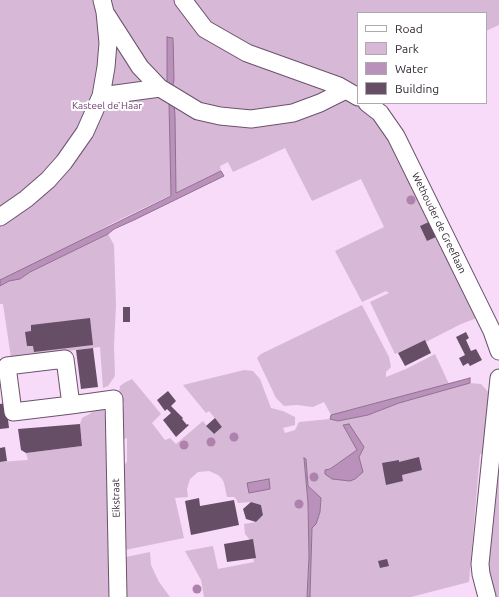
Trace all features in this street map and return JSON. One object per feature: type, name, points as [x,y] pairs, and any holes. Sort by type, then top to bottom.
[{"type":"street","points":[[183,0],[205,29],[247,53],[338,86],[352,94]]},
{"type":"street","points":[[104,6],[140,67],[160,88],[198,111],[220,116],[251,119],[293,113],[320,103],[352,94]]},
{"type":"street","points":[[0,217],[26,199],[48,180],[64,162],[85,132],[101,96],[106,67],[108,42],[104,6]]},
{"type":"street","points":[[101,96],[160,88]]},
{"type":"street","name":"Wethouder de Greeflaan","points":[[368,104],[380,113],[396,136],[492,331],[499,351]]},
{"type":"street","points":[[487,597],[480,564],[499,378]]},
{"type":"street","name":"Eikstraat","points":[[71,405],[114,399],[118,597]]},
{"type":"green space","name":"Kasteel de Haar","points":[[0,0],[499,0],[499,25],[487,31],[487,12],[357,12],[357,104],[368,104],[382,119],[482,316],[461,324],[418,346],[417,344],[395,354],[370,302],[389,293],[386,291],[362,302],[335,251],[384,227],[361,179],[312,201],[285,148],[233,172],[228,162],[220,166],[221,171],[113,223],[0,284]]},
{"type":"green space","points":[[108,234],[114,245],[116,305],[114,346],[115,376],[108,386],[103,388],[100,347],[11,358],[3,304],[0,304],[0,286],[9,281],[20,279],[30,272]]},
{"type":"green space","points":[[362,305],[389,357],[391,367],[386,372],[386,377],[406,369],[435,354],[449,384],[331,415],[324,402],[313,407],[297,405],[284,406],[276,398],[257,358],[261,354]]},
{"type":"green space","points":[[244,370],[253,371],[260,379],[271,408],[283,411],[295,417],[295,425],[283,428],[285,433],[295,430],[299,422],[330,419],[338,421],[368,415],[399,403],[470,383],[481,384],[493,397],[487,453],[480,454],[469,582],[411,597],[310,597],[312,528],[316,523],[320,512],[321,499],[308,486],[306,459],[304,458],[308,503],[309,557],[307,597],[204,597],[201,580],[185,551],[213,546],[218,569],[254,562],[250,540],[245,534],[244,524],[256,522],[263,515],[261,505],[251,502],[238,503],[234,497],[227,497],[222,479],[218,475],[209,471],[198,472],[190,479],[187,489],[188,497],[175,498],[184,538],[125,550],[121,468],[127,462],[127,438],[120,441],[124,403],[119,393],[120,386],[132,379],[161,414],[152,423],[165,440],[170,438],[176,444],[203,421],[213,434],[222,427],[209,411],[206,413],[183,385]],"holes":[[[343,425],[364,447],[359,457],[361,464],[325,470],[330,469],[357,450]]]},
{"type":"green space","points":[[96,404],[104,407],[105,415],[110,421],[109,597],[0,597],[0,462],[28,460],[26,453],[82,446],[80,424],[82,418],[91,413]]},
{"type":"green space","points":[[499,405],[499,597],[492,597],[485,565]]},
{"type":"green space","points":[[150,552],[151,565],[159,582],[170,597],[127,597],[126,557]]},
{"type":"water","points":[[167,37],[173,38],[174,80],[172,91],[167,87]]},
{"type":"water","points":[[174,102],[176,193],[221,171],[224,176],[114,229],[108,234],[30,272],[20,279],[9,281],[0,286],[0,280],[171,196],[169,103]]},
{"type":"water","points":[[470,378],[470,383],[399,403],[368,415],[338,421],[330,419],[331,415]]},
{"type":"water","points":[[349,424],[364,447],[359,457],[363,472],[355,479],[350,481],[332,479],[325,474],[325,470],[330,469],[357,450],[343,425]]},
{"type":"water","points":[[304,458],[306,459],[308,486],[321,498],[320,512],[316,524],[312,528],[310,597],[307,597],[309,557],[308,503]]},
{"type":"water","points":[[269,479],[270,489],[249,493],[247,483]]},
{"type":"building","points":[[431,221],[438,236],[427,241],[420,226]]},
{"type":"building","points":[[123,307],[130,307],[130,322],[123,322]]},
{"type":"building","points":[[90,318],[93,345],[34,352],[33,346],[27,346],[25,332],[31,331],[31,325]]},
{"type":"building","points":[[466,332],[469,338],[466,340],[471,351],[476,349],[482,360],[470,366],[468,363],[463,366],[459,358],[465,355],[456,337]]},
{"type":"building","points":[[425,340],[431,353],[405,366],[398,353]]},
{"type":"building","points":[[93,348],[98,387],[81,389],[76,350]]},
{"type":"building","points":[[168,391],[176,401],[171,406],[183,418],[182,419],[187,425],[189,425],[176,437],[163,420],[171,413],[167,409],[165,411],[157,400]]},
{"type":"building","points":[[6,403],[9,428],[0,429],[0,404]]},
{"type":"building","points":[[215,418],[222,427],[214,434],[206,426]]},
{"type":"building","points":[[80,424],[82,446],[26,453],[21,450],[18,429]]},
{"type":"building","points":[[5,447],[7,461],[0,462],[0,448]]},
{"type":"building","points":[[419,457],[422,470],[402,475],[403,481],[386,485],[382,463],[399,460],[399,462]]},
{"type":"building","points":[[199,498],[200,506],[234,500],[239,525],[191,535],[185,501]]},
{"type":"building","points":[[251,502],[261,505],[263,515],[256,522],[246,519],[243,509]]},
{"type":"building","points":[[253,539],[256,558],[227,562],[224,544]]},
{"type":"building","points":[[387,559],[389,566],[380,568],[378,561]]}]
